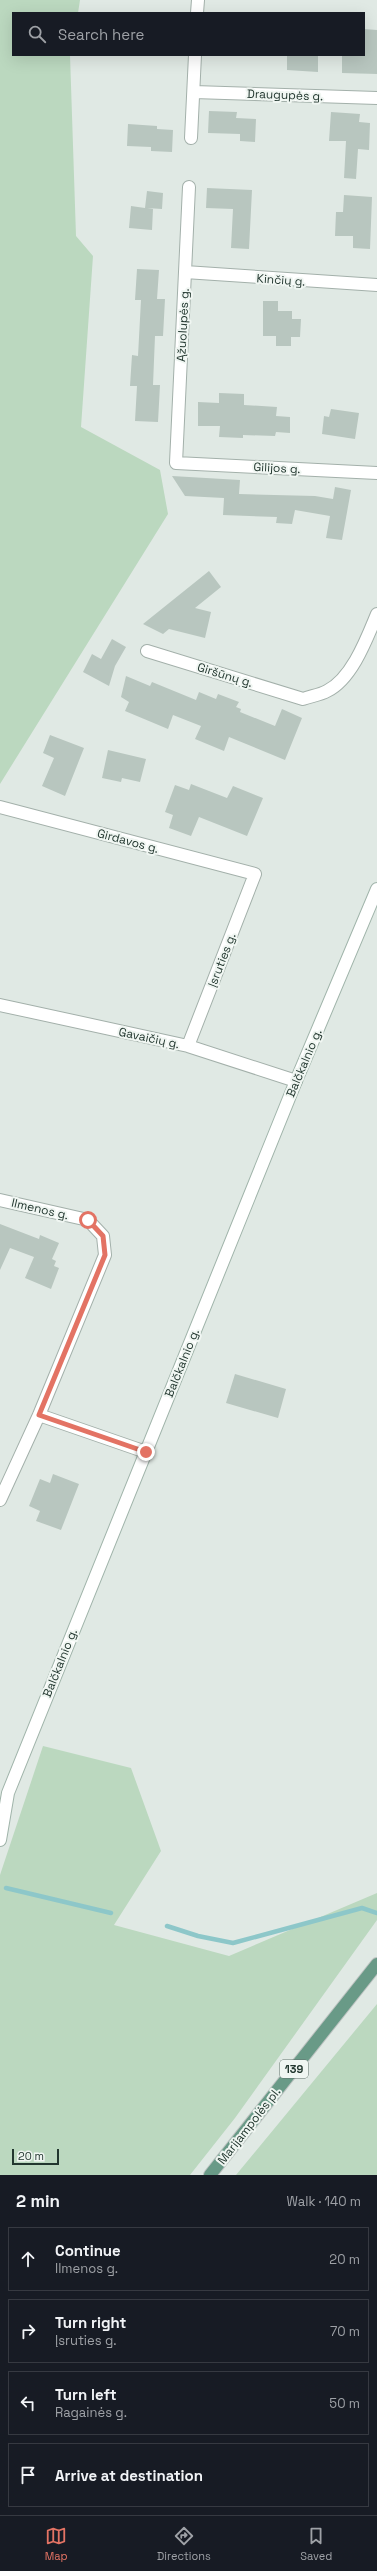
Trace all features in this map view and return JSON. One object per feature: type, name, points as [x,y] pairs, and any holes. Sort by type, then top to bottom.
[{"type":"main road","name":"Marijampolės pl.","points":[[210,2175],[377,1964]]},
{"type":"street","points":[[197,12],[198,0]]},
{"type":"street","points":[[191,138],[195,56]]},
{"type":"street","name":"Draugupės g.","points":[[194,92],[377,98]]},
{"type":"street","name":"Ąžuolupės g.","points":[[176,463],[189,187]]},
{"type":"street","name":"Kinčių g.","points":[[185,272],[377,285]]},
{"type":"street","name":"Gilijos g.","points":[[176,463],[377,473]]},
{"type":"street","name":"Giršūnų g.","points":[[146,651],[303,699],[328,691],[349,671],[361,653],[377,614]]},
{"type":"street","name":"Girdavos g.","points":[[0,807],[255,874]]},
{"type":"street","name":"Įsruties g.","points":[[188,1046],[255,874]]},
{"type":"street","name":"Balčkalnio g.","points":[[0,1840],[8,1793],[296,1081],[377,889]]},
{"type":"street","name":"Gavaičių g.","points":[[0,1005],[188,1046],[296,1081]]},
{"type":"street","name":"Ilmenos g.","points":[[0,1200],[88,1220],[103,1236],[105,1255],[39,1415]]},
{"type":"street","points":[[0,1500],[39,1415],[146,1452]]},
{"type":"green space","points":[[0,0],[80,0],[78,12],[12,12],[12,56],[70,56],[76,236],[93,256],[81,427],[160,470],[168,514],[0,784]]},
{"type":"green space","points":[[43,1746],[131,1768],[161,1851],[114,1925],[229,1956],[377,1893],[377,1920],[235,2118],[190,2175],[0,2175],[0,1875]]},
{"type":"green space","points":[[377,2004],[377,2175],[236,2175]]},
{"type":"building","points":[[365,29],[377,30],[377,74],[342,73],[342,56],[365,56]]},
{"type":"building","points":[[287,56],[318,56],[318,72],[287,70]]},
{"type":"building","points":[[209,111],[237,112],[236,118],[256,119],[255,142],[240,141],[240,134],[208,133]]},
{"type":"building","points":[[331,112],[360,114],[359,122],[370,123],[369,150],[358,149],[356,179],[344,178],[346,141],[329,141]]},
{"type":"building","points":[[128,124],[157,126],[157,129],[173,130],[172,152],[151,151],[151,147],[127,146]]},
{"type":"building","points":[[207,188],[252,190],[249,249],[231,248],[233,209],[206,208]]},
{"type":"building","points":[[147,191],[163,193],[162,209],[147,208],[153,209],[152,230],[129,228],[131,206],[145,208]]},
{"type":"building","points":[[344,195],[372,197],[370,249],[353,248],[353,236],[335,236],[336,212],[343,212]]},
{"type":"building","points":[[137,269],[159,270],[157,299],[165,299],[163,336],[155,336],[153,385],[160,385],[158,422],[135,421],[137,386],[130,386],[132,355],[138,356],[141,300],[135,300]]},
{"type":"building","points":[[263,301],[278,301],[278,311],[292,311],[292,319],[301,319],[300,337],[291,337],[291,346],[276,346],[276,336],[263,336]]},
{"type":"building","points":[[219,393],[244,394],[244,405],[277,407],[276,416],[290,417],[290,433],[276,432],[275,436],[243,435],[243,438],[219,437],[220,426],[198,426],[198,402],[219,403]]},
{"type":"building","points":[[331,409],[359,413],[355,439],[322,434],[324,416],[329,417]]},
{"type":"building","points":[[172,476],[240,480],[239,494],[315,496],[333,499],[335,487],[351,490],[342,540],[326,538],[330,516],[295,510],[292,524],[276,523],[277,517],[223,515],[224,498],[185,496]]},
{"type":"building","points":[[209,571],[221,587],[195,608],[211,612],[205,638],[169,629],[163,634],[143,624]]},
{"type":"building","points":[[112,639],[126,647],[115,666],[109,686],[83,672],[92,654],[101,659]]},
{"type":"building","points":[[126,676],[150,686],[152,682],[196,700],[199,692],[216,699],[218,694],[239,702],[236,707],[241,709],[240,712],[275,726],[282,709],[302,718],[285,760],[229,737],[224,751],[195,739],[201,726],[173,715],[168,729],[125,711],[129,702],[121,697]]},
{"type":"building","points":[[50,735],[84,748],[65,796],[42,786],[54,758],[43,753]]},
{"type":"building","points":[[108,750],[146,759],[140,782],[122,778],[121,782],[102,778]]},
{"type":"building","points":[[191,784],[227,798],[233,786],[263,798],[247,836],[199,817],[191,836],[169,828],[173,815],[165,812],[175,785],[189,790]]},
{"type":"building","points":[[0,1224],[39,1239],[40,1235],[59,1243],[52,1259],[56,1261],[54,1266],[59,1268],[51,1289],[25,1278],[34,1257],[10,1248],[0,1270]]},
{"type":"building","points":[[235,1374],[286,1389],[278,1418],[226,1403]]},
{"type":"building","points":[[53,1474],[79,1484],[61,1530],[36,1521],[40,1511],[29,1506],[40,1479],[50,1483]]},
{"type":"waterway","points":[[6,1888],[111,1913]]},
{"type":"waterway","points":[[167,1926],[198,1936],[233,1943],[362,1908],[377,1913]]},
{"type":"route","points":[[88,1220],[103,1236],[105,1255],[39,1415],[146,1452]]}]
